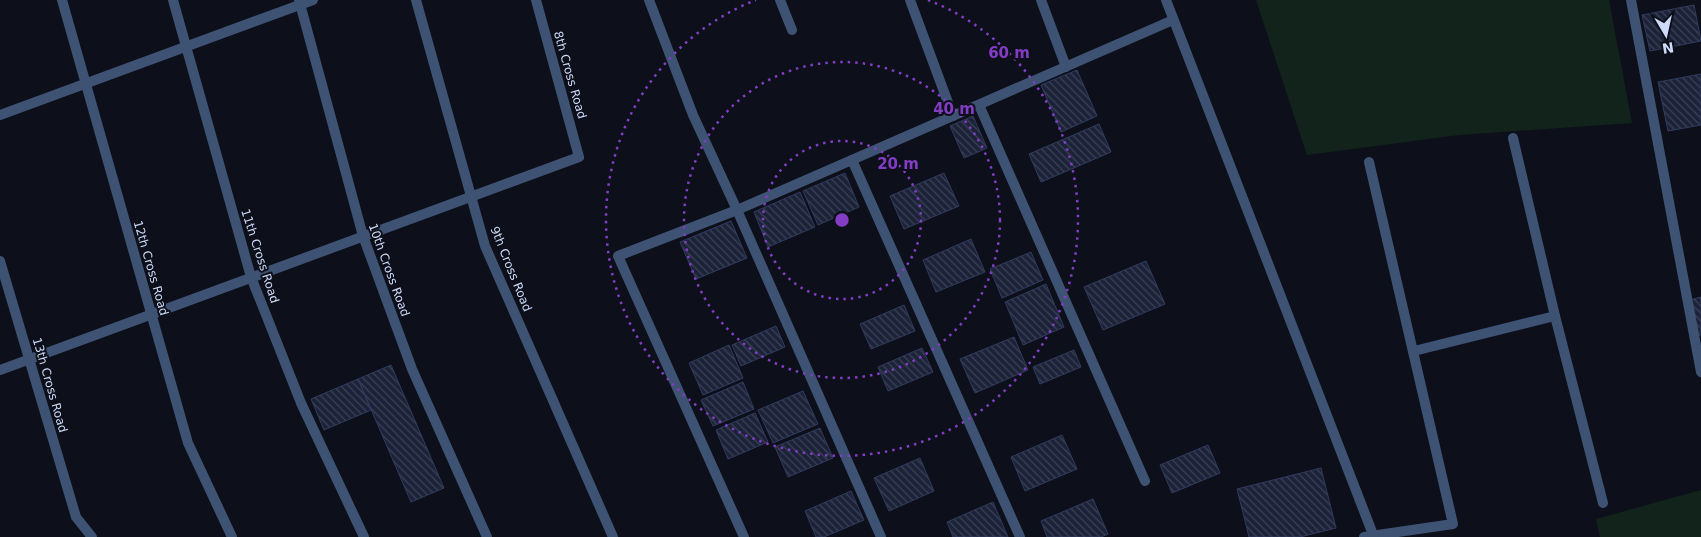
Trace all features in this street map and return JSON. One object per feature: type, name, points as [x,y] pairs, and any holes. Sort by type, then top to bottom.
[{"type":"street","name":"12th Cross Road","points":[[62,0],[188,443],[232,537]]},
{"type":"street","name":"11th Cross Road","points":[[173,0],[251,277],[301,403],[364,537]]},
{"type":"street","points":[[0,115],[186,47],[299,2],[313,0]]},
{"type":"street","name":"9th Cross Road","points":[[416,0],[486,246],[613,537]]},
{"type":"street","name":"8th Cross Road","points":[[472,196],[580,157],[536,0]]},
{"type":"street","points":[[649,0],[694,115],[738,210],[881,537]]},
{"type":"street","points":[[780,0],[792,30]]},
{"type":"street","points":[[910,0],[953,116]]},
{"type":"street","points":[[1041,0],[1066,66]]},
{"type":"street","points":[[1166,0],[1371,536],[1454,524],[1369,162]]},
{"type":"street","points":[[1630,0],[1701,372]]},
{"type":"street","name":"10th Cross Road","points":[[299,2],[363,236],[412,369],[487,537]]},
{"type":"street","points":[[744,537],[618,256],[738,210],[1174,20]]},
{"type":"street","points":[[978,105],[1145,481]]},
{"type":"street","points":[[1513,138],[1555,316],[1603,502]]},
{"type":"street","points":[[852,160],[1020,537]]},
{"type":"street","points":[[0,370],[472,196]]},
{"type":"street","name":"13th Cross Road","points":[[0,261],[76,517],[92,537]]},
{"type":"street","points":[[1414,351],[1555,316]]},
{"type":"green space","points":[[1256,0],[1609,0],[1632,123],[1459,135],[1307,155]]},
{"type":"green space","points":[[1701,490],[1701,537],[1600,537],[1596,519]]},
{"type":"building","points":[[1694,5],[1701,41],[1650,51],[1642,15]]},
{"type":"building","points":[[1077,70],[1097,116],[1061,132],[1041,85]]},
{"type":"building","points":[[1701,74],[1701,125],[1668,131],[1658,82]]},
{"type":"building","points":[[973,116],[987,148],[964,158],[950,126]]},
{"type":"building","points":[[1099,124],[1111,152],[1041,182],[1029,154]]},
{"type":"building","points":[[845,173],[859,207],[818,225],[803,191]]},
{"type":"building","points":[[944,173],[959,206],[904,229],[890,196]]},
{"type":"building","points":[[800,192],[815,227],[768,247],[754,212]]},
{"type":"building","points":[[731,221],[747,258],[696,279],[680,242]]},
{"type":"building","points":[[971,239],[985,272],[936,292],[923,260]]},
{"type":"building","points":[[1031,252],[1043,280],[1002,298],[990,269]]},
{"type":"building","points":[[1146,261],[1165,304],[1103,330],[1084,287]]},
{"type":"building","points":[[1046,284],[1064,327],[1023,345],[1005,302]]},
{"type":"building","points":[[1701,297],[1701,335],[1699,335],[1690,300]]},
{"type":"building","points":[[904,305],[915,331],[871,349],[860,324]]},
{"type":"building","points":[[776,326],[785,347],[741,366],[732,345]]},
{"type":"building","points":[[1014,337],[1028,370],[975,393],[960,359]]},
{"type":"building","points":[[729,345],[743,378],[703,395],[689,363]]},
{"type":"building","points":[[922,348],[933,372],[888,391],[878,367]]},
{"type":"building","points":[[1074,350],[1081,367],[1040,384],[1033,367]]},
{"type":"building","points":[[391,365],[444,488],[411,502],[358,379]]},
{"type":"building","points":[[358,379],[371,410],[324,430],[311,399]]},
{"type":"building","points":[[743,382],[754,409],[713,426],[701,400]]},
{"type":"building","points":[[803,391],[818,424],[773,443],[758,410]]},
{"type":"building","points":[[755,413],[768,442],[728,459],[716,430]]},
{"type":"building","points":[[820,428],[833,458],[788,477],[775,447]]},
{"type":"building","points":[[1062,435],[1077,469],[1025,491],[1011,457]]},
{"type":"building","points":[[1208,445],[1220,473],[1172,493],[1160,465]]},
{"type":"building","points":[[920,458],[934,491],[889,511],[874,478]]},
{"type":"building","points":[[1321,468],[1336,528],[1300,537],[1249,537],[1237,489]]},
{"type":"building","points":[[851,491],[864,520],[824,537],[816,537],[805,511]]},
{"type":"building","points":[[1093,499],[1108,534],[1101,537],[1047,537],[1041,521]]},
{"type":"building","points":[[993,502],[1008,537],[953,537],[947,522]]}]
